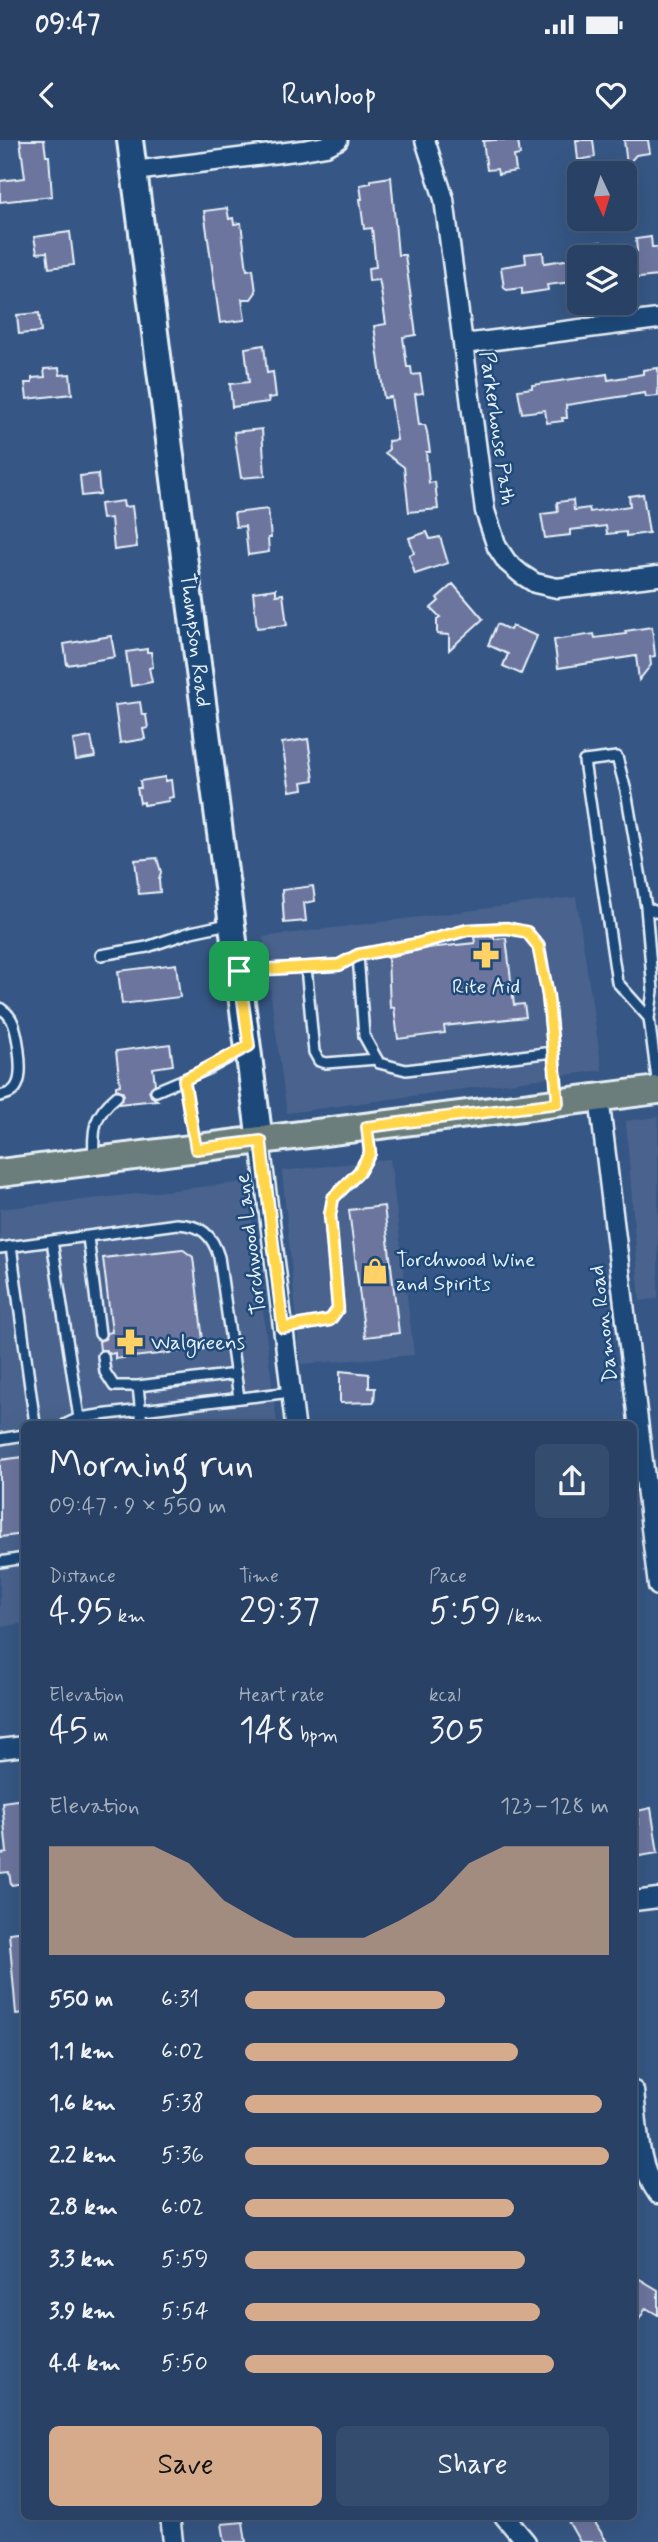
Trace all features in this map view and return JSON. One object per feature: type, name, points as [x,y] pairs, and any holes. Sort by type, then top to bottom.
[{"type":"main road","points":[[0,1173],[658,1089]]},
{"type":"street","name":"Thompson Road","points":[[130,140],[261,1141]]},
{"type":"street","points":[[134,171],[303,150],[326,146],[338,140]]},
{"type":"street","name":"Parkerhouse Path","points":[[425,140],[444,199],[485,511],[497,547],[507,562],[521,574],[535,583],[557,588],[658,576]]},
{"type":"street","points":[[464,344],[658,319]]},
{"type":"street","name":"Damon Road","points":[[599,1097],[658,1586]]},
{"type":"street","name":"Torchwood Lane","points":[[261,1141],[295,1421]]},
{"type":"street","points":[[0,1749],[21,1746]]},
{"type":"street","points":[[637,1901],[658,1898]]},
{"type":"street","points":[[637,2116],[646,2173],[658,2194]]},
{"type":"street","points":[[170,2520],[173,2542]]},
{"type":"street","points":[[507,2520],[526,2542]]},
{"type":"lane","points":[[649,1018],[617,982],[584,761],[617,757],[626,791],[646,907],[653,991],[649,1018],[658,1089]]},
{"type":"lane","points":[[646,907],[658,914]]},
{"type":"lane","points":[[102,955],[147,947],[191,932],[233,923]]},
{"type":"lane","points":[[239,971],[339,965],[358,955],[417,944],[467,930],[507,928],[527,932],[538,946],[548,996],[558,1103]]},
{"type":"lane","points":[[358,955],[364,1036],[379,1063],[406,1070],[553,1052]]},
{"type":"lane","points":[[306,967],[314,1052],[319,1061],[326,1063],[377,1059]]},
{"type":"lane","points":[[0,1008],[10,1016],[16,1032],[20,1066],[18,1083],[11,1093],[0,1096]]},
{"type":"lane","points":[[649,1018],[658,1010]]},
{"type":"lane","points":[[156,1091],[184,1080],[249,1046]]},
{"type":"lane","points":[[184,1080],[196,1149]]},
{"type":"lane","points":[[94,1161],[96,1119],[104,1107],[117,1096]]},
{"type":"lane","points":[[283,1328],[330,1320],[338,1309],[330,1215],[333,1198],[359,1172],[370,1153],[367,1127]]},
{"type":"lane","points":[[0,1248],[177,1224],[204,1230],[214,1242],[219,1256],[239,1398]]},
{"type":"lane","points":[[88,1237],[100,1334]]},
{"type":"lane","points":[[52,1241],[79,1418]]},
{"type":"lane","points":[[11,1246],[35,1421]]},
{"type":"lane","points":[[103,1356],[105,1372],[114,1386],[138,1386],[236,1374]]},
{"type":"lane","points":[[138,1386],[142,1421]]},
{"type":"lane","points":[[72,1421],[79,1418],[291,1392]]},
{"type":"lane","points":[[0,1439],[21,1436]]},
{"type":"lane","points":[[0,1562],[21,1558]]},
{"type":"shaded area","points":[[576,897],[602,1070],[287,1113],[263,937]]},
{"type":"shaded area","points":[[658,1117],[658,1298],[640,1301],[626,1121]]},
{"type":"shaded area","points":[[390,1159],[414,1355],[301,1364],[282,1171]]},
{"type":"shaded area","points":[[247,1182],[277,1421],[21,1421],[21,1624],[0,1627],[0,1209]]},
{"type":"building","points":[[20,140],[44,140],[46,156],[49,156],[52,196],[0,202],[0,181],[25,178]]},
{"type":"building","points":[[518,140],[520,155],[514,156],[516,171],[498,174],[497,169],[487,170],[483,141]]},
{"type":"building","points":[[576,140],[593,140],[595,157],[578,160]]},
{"type":"building","points":[[624,140],[648,140],[650,153],[636,155],[631,161],[627,161]]},
{"type":"building","points":[[391,177],[398,255],[405,255],[416,335],[403,337],[407,367],[411,367],[412,375],[420,374],[423,393],[415,394],[419,425],[425,425],[427,432],[430,452],[426,452],[429,483],[435,482],[438,509],[409,512],[404,467],[385,453],[389,449],[388,441],[397,440],[391,397],[384,398],[374,326],[386,324],[379,280],[369,281],[368,268],[376,267],[372,228],[364,229],[360,199],[360,185]]},
{"type":"building","points":[[227,208],[229,219],[233,218],[234,224],[241,223],[247,270],[253,269],[256,292],[251,299],[242,299],[245,320],[220,323],[204,211]]},
{"type":"building","points":[[70,232],[74,265],[49,268],[47,252],[37,253],[34,237]]},
{"type":"building","points":[[651,237],[652,247],[658,247],[658,276],[637,278],[636,239]]},
{"type":"building","points":[[543,252],[544,263],[567,260],[567,282],[547,285],[548,290],[522,294],[522,288],[504,288],[501,267],[526,263],[525,254]]},
{"type":"building","points":[[39,313],[41,332],[19,334],[17,315]]},
{"type":"building","points":[[264,345],[267,373],[273,372],[276,397],[268,398],[269,402],[232,407],[230,384],[249,382],[245,348]]},
{"type":"building","points":[[59,368],[60,375],[70,374],[72,394],[27,399],[25,383],[32,383],[32,378],[45,377],[44,369]]},
{"type":"building","points":[[658,368],[658,396],[646,397],[645,393],[566,405],[567,418],[547,423],[545,410],[522,413],[518,390],[532,388],[532,385],[607,374],[608,380],[643,374],[643,370]]},
{"type":"building","points":[[262,429],[265,476],[241,478],[234,432]]},
{"type":"building","points":[[98,474],[100,494],[82,496],[80,476]]},
{"type":"building","points":[[643,494],[649,533],[626,536],[626,532],[607,534],[606,526],[570,530],[570,535],[545,538],[541,514],[558,512],[557,502],[573,500],[574,510],[589,508],[590,512],[630,506],[629,496]]},
{"type":"building","points":[[123,501],[124,507],[132,506],[137,547],[114,550],[111,518],[102,519],[100,504]]},
{"type":"building","points":[[268,509],[271,538],[268,538],[269,552],[248,555],[245,526],[236,527],[234,513]]},
{"type":"building","points":[[427,532],[430,539],[440,537],[448,563],[415,574],[409,555],[414,553],[409,538]]},
{"type":"building","points":[[453,584],[483,619],[449,650],[449,635],[437,634],[437,619],[440,617],[431,608],[439,601],[437,598]]},
{"type":"building","points":[[276,589],[276,595],[283,594],[287,625],[257,628],[253,592]]},
{"type":"building","points":[[497,624],[510,630],[512,626],[537,636],[521,674],[503,666],[508,654],[488,645]]},
{"type":"building","points":[[652,627],[655,656],[650,657],[651,665],[639,680],[636,656],[558,668],[554,640],[594,634],[595,638],[626,634],[625,631]]},
{"type":"building","points":[[111,636],[115,657],[67,665],[64,644]]},
{"type":"building","points":[[147,649],[147,652],[151,652],[153,667],[149,668],[152,682],[131,686],[126,652]]},
{"type":"building","points":[[140,702],[148,728],[143,729],[145,739],[120,743],[115,705]]},
{"type":"building","points":[[91,737],[95,757],[76,760],[73,740]]},
{"type":"building","points":[[308,739],[314,780],[302,782],[303,789],[290,791],[282,743]]},
{"type":"building","points":[[165,777],[165,781],[171,780],[173,797],[168,798],[169,801],[144,805],[144,802],[140,803],[137,788],[141,788],[140,781]]},
{"type":"building","points":[[157,858],[161,872],[160,892],[139,894],[135,860]]},
{"type":"building","points":[[313,886],[315,901],[304,903],[306,921],[284,923],[282,890]]},
{"type":"building","name":"Rite Aid","points":[[494,936],[494,939],[506,938],[514,1005],[524,1004],[526,1017],[444,1026],[445,1033],[398,1039],[394,1007],[390,1008],[388,957],[428,948],[475,943],[474,937]]},
{"type":"building","points":[[176,964],[180,997],[122,1004],[118,971]]},
{"type":"building","points":[[170,1044],[173,1065],[153,1068],[155,1084],[149,1091],[157,1100],[118,1104],[124,1095],[116,1089],[116,1086],[120,1085],[116,1051]]},
{"type":"building","points":[[384,1206],[399,1333],[365,1337],[349,1210]]},
{"type":"building","name":"Walgreens","points":[[182,1249],[193,1257],[204,1349],[115,1359],[115,1353],[100,1350],[99,1341],[112,1332],[103,1258]]},
{"type":"building","points":[[340,1371],[369,1374],[369,1388],[375,1388],[374,1402],[340,1403]]},
{"type":"building","points":[[21,1457],[21,1534],[0,1537],[0,1460]]},
{"type":"building","points":[[21,1799],[21,1883],[11,1885],[9,1872],[0,1873],[0,1854],[7,1853],[2,1802]]},
{"type":"building","points":[[651,1808],[658,1853],[637,1856],[637,1811]]},
{"type":"building","points":[[21,1931],[21,2013],[16,2014],[9,1933]]},
{"type":"building","points":[[637,2280],[658,2290],[658,2315],[646,2308],[637,2323]]},
{"type":"building","points":[[593,2520],[607,2542],[580,2542],[568,2521]]},
{"type":"building","points":[[243,2522],[246,2542],[225,2542],[222,2524]]},
{"type":"place","name":"Rite Aid","points":[[486,955]]},
{"type":"place","name":"Torchwood Wine and Spirits","points":[[375,1271]]},
{"type":"place","name":"Walgreens","points":[[130,1342]]},
{"type":"route","points":[[507,928],[527,932],[538,946],[548,996],[558,1103],[367,1127],[370,1153],[359,1172],[333,1198],[330,1215],[338,1309],[330,1320],[283,1328],[261,1141],[196,1149],[184,1080],[249,1046],[239,971],[339,965],[358,955],[417,944],[467,930],[507,928]]}]
